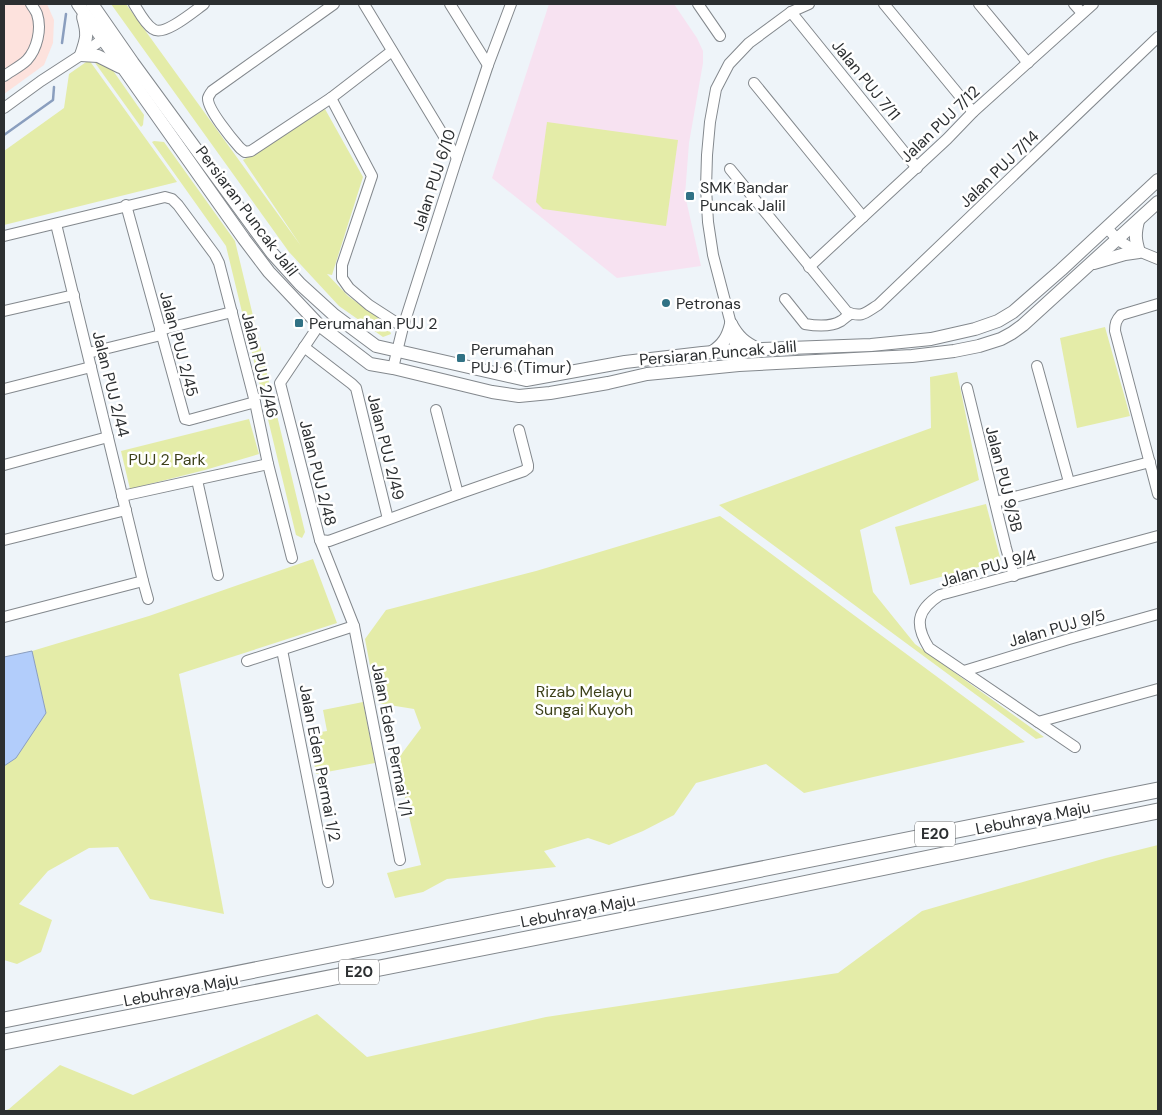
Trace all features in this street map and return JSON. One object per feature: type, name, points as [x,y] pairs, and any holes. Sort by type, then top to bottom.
[{"type":"highway","name":"Lebuhraya Maju","points":[[4,1020],[1158,790]]},
{"type":"highway","name":"Lebuhraya Maju","points":[[4,1042],[705,904],[1158,811]]},
{"type":"main road","name":"Persiaran Puncak Jalil","points":[[84,5],[272,253],[300,284],[334,314],[376,346],[507,377],[526,380],[625,362],[712,352],[871,345],[931,339],[975,329],[998,321],[1013,312],[1158,180]]},
{"type":"main road","points":[[84,5],[87,40],[80,55],[98,56],[124,69]]},
{"type":"main road","name":"Persiaran Puncak Jalil","points":[[108,36],[124,69],[244,239],[269,272],[319,325],[370,364],[492,392],[518,396],[550,393],[647,374],[738,365],[912,356],[979,346],[1001,339],[1023,325],[1158,202]]},
{"type":"main road","points":[[1090,264],[1139,252],[1135,240],[1138,221]]},
{"type":"main road","points":[[731,324],[736,334],[742,340],[759,349]]},
{"type":"main road","points":[[712,352],[724,342],[731,324]]},
{"type":"street","points":[[4,76],[25,62],[32,52],[38,32],[38,23],[37,14],[31,4]]},
{"type":"street","points":[[134,4],[151,28],[156,31],[166,30],[204,4]]},
{"type":"street","points":[[334,4],[212,91],[208,96],[208,101],[214,114],[240,148],[245,152],[251,152],[331,98],[392,51]]},
{"type":"street","points":[[364,4],[457,158]]},
{"type":"street","points":[[450,4],[488,65]]},
{"type":"street","name":"Jalan PUJ 6/10","points":[[393,368],[403,327],[457,158],[488,65],[511,4]]},
{"type":"street","points":[[698,4],[720,36]]},
{"type":"street","points":[[738,365],[731,324],[713,255],[708,222],[706,188],[710,122],[716,89],[729,64],[749,43],[791,12],[809,4]]},
{"type":"street","points":[[884,4],[973,112]]},
{"type":"street","points":[[979,4],[1028,63]]},
{"type":"street","points":[[1074,4],[1082,13]]},
{"type":"street","name":"Jalan PUJ 7/12","points":[[809,267],[917,168],[973,112],[1093,4]]},
{"type":"street","name":"Jalan PUJ 7/11","points":[[791,12],[917,168]]},
{"type":"street","points":[[4,108],[108,36]]},
{"type":"street","name":"Jalan PUJ 7/14","points":[[785,299],[805,324],[813,326],[840,322],[853,315],[864,314],[878,305],[1158,37]]},
{"type":"street","points":[[754,83],[863,217]]},
{"type":"street","points":[[331,98],[372,176],[342,265],[342,278],[345,284],[369,305],[403,327]]},
{"type":"street","points":[[730,169],[809,267],[847,312],[853,315]]},
{"type":"street","name":"Jalan PUJ 2/46","points":[[126,205],[165,197],[172,199],[218,258],[292,558]]},
{"type":"street","points":[[4,236],[126,205]]},
{"type":"street","name":"Jalan PUJ 2/45","points":[[126,205],[184,419],[189,420],[255,402]]},
{"type":"street","name":"Jalan PUJ 2/44","points":[[56,224],[148,599]]},
{"type":"street","points":[[1106,228],[1118,240],[1139,252],[1158,259]]},
{"type":"street","points":[[4,311],[74,295]]},
{"type":"street","points":[[1158,304],[1121,315],[1115,324],[1115,331],[1158,494]]},
{"type":"street","points":[[88,353],[232,312]]},
{"type":"street","name":"Jalan PUJ 2/48","points":[[319,325],[280,384],[320,540],[328,541],[524,471],[528,468],[519,430]]},
{"type":"street","name":"Jalan PUJ 2/49","points":[[304,347],[356,388],[388,519]]},
{"type":"street","points":[[1037,366],[1069,482]]},
{"type":"street","points":[[4,389],[91,368]]},
{"type":"street","name":"Jalan PUJ 9/3B","points":[[967,388],[1014,576]]},
{"type":"street","points":[[436,410],[458,494]]},
{"type":"street","points":[[4,465],[108,437]]},
{"type":"street","points":[[995,502],[1150,462]]},
{"type":"street","points":[[122,496],[268,464]]},
{"type":"street","points":[[197,480],[218,575]]},
{"type":"street","points":[[4,540],[126,510]]},
{"type":"street","name":"Jalan PUJ 9/4","points":[[1075,746],[929,648],[920,627],[922,611],[940,595],[1158,536]]},
{"type":"street","name":"Jalan Eden Permai 1/1","points":[[320,540],[354,626],[400,860]]},
{"type":"street","points":[[4,617],[143,581]]},
{"type":"street","name":"Jalan PUJ 9/5","points":[[964,671],[1158,614]]},
{"type":"street","points":[[247,661],[354,626]]},
{"type":"street","name":"Jalan Eden Permai 1/2","points":[[282,650],[328,882]]},
{"type":"street","points":[[1038,722],[1158,689]]},
{"type":"shaded area","points":[[4,4],[47,4],[54,20],[53,43],[44,65],[4,94]]},
{"type":"shaded area","points":[[549,4],[674,4],[697,38],[703,51],[703,63],[689,143],[685,195],[701,266],[617,278],[492,178]]},
{"type":"green space","points":[[111,4],[126,4],[301,246],[243,160],[325,109],[363,177],[332,275],[327,274],[348,296],[388,325],[391,334],[383,337],[339,306],[289,252]]},
{"type":"green space","points":[[89,60],[177,182],[4,225],[4,151],[64,108],[69,74]]},
{"type":"green space","points":[[93,60],[107,62],[144,115],[141,127]]},
{"type":"green space","points":[[547,122],[678,140],[666,226],[543,209],[536,202]]},
{"type":"green space","points":[[152,142],[164,142],[235,241],[305,532],[302,538],[296,535],[226,246]]},
{"type":"green space","points":[[1105,327],[1130,416],[1077,428],[1060,338]]},
{"type":"green space","points":[[957,372],[979,480],[860,530],[873,592],[915,644],[1044,737],[1036,739],[719,505],[931,428],[930,377]]},
{"type":"green space","name":"PUJ 2 Park","points":[[249,419],[259,454],[130,489],[121,451]]},
{"type":"green space","points":[[986,504],[1001,561],[910,585],[895,527]]},
{"type":"green space","name":"Rizab Melayu Sungai Kuyoh","points":[[720,516],[1025,742],[804,793],[766,764],[696,783],[674,815],[643,831],[609,845],[588,838],[544,851],[556,867],[447,879],[423,892],[395,898],[387,873],[421,865],[397,760],[421,728],[414,709],[377,703],[365,639],[386,610],[536,571]]},
{"type":"green space","points":[[313,559],[337,623],[179,674],[224,914],[150,899],[118,847],[89,848],[48,871],[19,904],[52,920],[41,952],[17,964],[4,960],[4,766],[16,758],[46,713],[32,651],[149,616]]},
{"type":"green space","points":[[363,702],[375,763],[316,774],[309,734],[327,731],[323,710]]},
{"type":"green space","points":[[1158,845],[1158,1111],[4,1111],[9,1109],[60,1065],[133,1095],[317,1014],[367,1057],[546,1017],[838,973],[922,911]]},
{"type":"water","points":[[32,651],[46,713],[16,758],[4,766],[4,657]]},
{"type":"waterway","points":[[62,43],[66,14]]},
{"type":"waterway","points":[[4,135],[53,100],[54,87]]},
{"type":"place","name":"SMK Bandar Puncak Jalil","points":[[690,196]]},
{"type":"place","name":"Petronas","points":[[666,303]]},
{"type":"place","name":"Perumahan PUJ 2","points":[[299,323]]},
{"type":"place","name":"Perumahan PUJ 6 (Timur)","points":[[461,358]]}]
